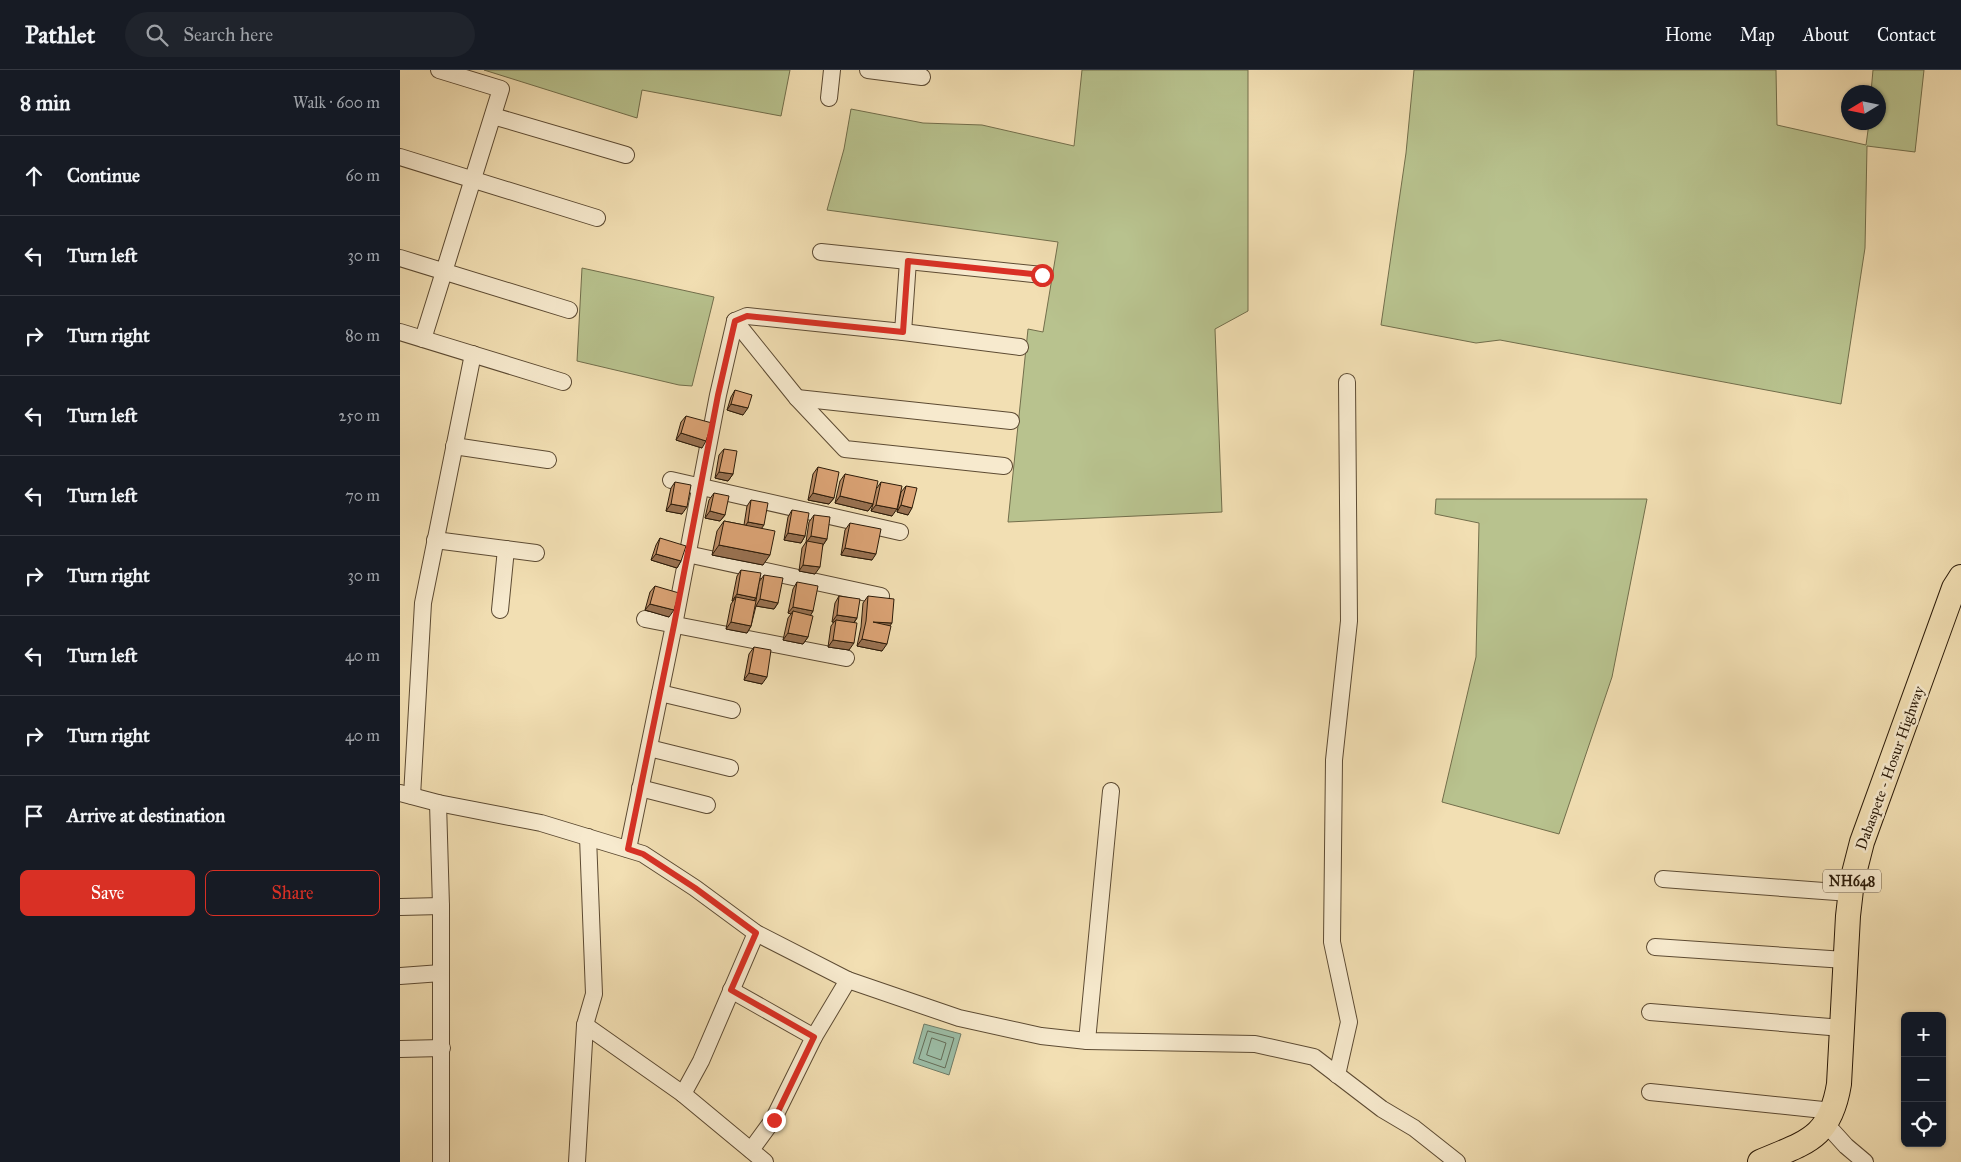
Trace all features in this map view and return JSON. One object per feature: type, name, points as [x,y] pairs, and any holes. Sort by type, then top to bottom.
[{"type":"highway","name":"Dabaspete - Hosur Highway","points":[[1829,1118],[1836,1105],[1839,1084],[1850,893],[1862,842],[1954,588],[1961,577]]},
{"type":"highway","points":[[1760,1162],[1810,1140],[1829,1118]]},
{"type":"street","points":[[423,339],[501,89],[439,70]]},
{"type":"street","points":[[829,98],[832,70]]},
{"type":"street","points":[[868,70],[922,77]]},
{"type":"street","points":[[493,116],[626,155]]},
{"type":"street","points":[[400,157],[597,218]]},
{"type":"street","points":[[821,252],[1042,275]]},
{"type":"street","points":[[400,258],[569,310]]},
{"type":"street","points":[[903,332],[908,261]]},
{"type":"street","points":[[735,321],[747,316],[903,332],[1020,347]]},
{"type":"street","points":[[735,321],[797,398],[845,449],[1004,466]]},
{"type":"street","points":[[628,849],[674,625],[718,395],[735,321]]},
{"type":"street","points":[[400,332],[563,382]]},
{"type":"street","points":[[473,354],[423,603],[406,795],[541,823],[643,854],[695,888],[756,933],[848,980],[959,1018],[1041,1036],[1087,1041],[1255,1044],[1314,1058],[1382,1109],[1414,1128],[1457,1162]]},
{"type":"street","points":[[1337,1075],[1349,1022],[1332,942],[1334,760],[1349,621],[1347,382]]},
{"type":"street","points":[[797,398],[1010,420]]},
{"type":"street","points":[[454,446],[548,460]]},
{"type":"street","points":[[671,480],[900,532]]},
{"type":"street","points":[[436,540],[536,553]]},
{"type":"street","points":[[500,610],[506,549]]},
{"type":"street","points":[[687,554],[881,596]]},
{"type":"street","points":[[644,619],[846,658]]},
{"type":"street","points":[[660,693],[732,710]]},
{"type":"street","points":[[649,748],[730,768]]},
{"type":"street","points":[[640,788],[708,805]]},
{"type":"street","points":[[1087,1041],[1111,791]]},
{"type":"street","points":[[438,803],[441,906],[441,1162]]},
{"type":"street","points":[[577,1162],[585,1025],[594,994],[588,837]]},
{"type":"street","points":[[1663,879],[1850,893]]},
{"type":"street","points":[[400,908],[441,906]]},
{"type":"street","points":[[683,1094],[701,1061],[756,933]]},
{"type":"street","points":[[1655,946],[1846,960]]},
{"type":"street","points":[[400,976],[441,973]]},
{"type":"street","points":[[751,1150],[774,1120],[814,1037],[848,980]]},
{"type":"street","points":[[731,990],[814,1037]]},
{"type":"street","points":[[1650,1012],[1842,1028]]},
{"type":"street","points":[[585,1025],[683,1094],[765,1162]]},
{"type":"street","points":[[400,1049],[442,1048]]},
{"type":"street","points":[[1650,1092],[1829,1118],[1846,1146],[1866,1162]]},
{"type":"shaded area","points":[[484,70],[790,70],[781,116],[642,90],[637,118]]},
{"type":"shaded area","points":[[1082,70],[1248,70],[1248,311],[1215,329],[1222,512],[1008,522],[1028,329],[1043,332],[1058,242],[827,210],[844,149],[851,109],[923,123],[982,125],[1074,146]]},
{"type":"shaded area","points":[[1414,70],[1776,70],[1777,125],[1866,145],[1868,130],[1886,130],[1886,85],[1872,85],[1873,70],[1924,70],[1915,152],[1867,146],[1865,248],[1841,404],[1500,340],[1476,343],[1381,325],[1406,153]]},
{"type":"shaded area","points":[[582,268],[714,297],[692,386],[679,385],[577,361]]},
{"type":"shaded area","points":[[1436,499],[1647,499],[1612,677],[1559,834],[1442,802],[1476,657],[1479,523],[1435,514]]},
{"type":"water","points":[[924,1024],[961,1034],[949,1075],[913,1063]]},
{"type":"building","points":[[735,390],[752,395],[748,408],[731,404]]},
{"type":"building","points":[[686,416],[712,423],[706,441],[681,433]]},
{"type":"building","points":[[724,449],[737,451],[733,474],[719,472]]},
{"type":"building","points":[[818,467],[839,472],[834,498],[813,493]]},
{"type":"building","points":[[845,474],[878,481],[873,504],[840,496]]},
{"type":"building","points":[[675,482],[691,485],[687,507],[671,504]]},
{"type":"building","points":[[881,482],[902,486],[897,509],[876,505]]},
{"type":"building","points":[[906,486],[917,488],[912,508],[901,505]]},
{"type":"building","points":[[714,493],[729,496],[725,515],[710,511]]},
{"type":"building","points":[[751,500],[768,503],[764,525],[748,522]]},
{"type":"building","points":[[792,510],[809,513],[805,536],[788,533]]},
{"type":"building","points":[[814,515],[830,517],[827,539],[811,536]]},
{"type":"building","points":[[724,521],[775,531],[770,555],[719,545]]},
{"type":"building","points":[[850,523],[881,529],[876,554],[845,548]]},
{"type":"building","points":[[660,538],[686,546],[681,561],[656,554]]},
{"type":"building","points":[[807,541],[823,544],[820,567],[803,565]]},
{"type":"building","points":[[741,570],[761,573],[756,598],[737,594]]},
{"type":"building","points":[[764,575],[783,578],[778,603],[760,599]]},
{"type":"building","points":[[797,582],[818,586],[813,611],[793,607]]},
{"type":"building","points":[[655,586],[679,593],[674,610],[650,604]]},
{"type":"building","points":[[839,596],[860,599],[857,618],[837,615]]},
{"type":"building","points":[[868,596],[894,599],[892,623],[873,622],[891,626],[887,644],[862,639]]},
{"type":"building","points":[[736,597],[756,601],[751,626],[731,622]]},
{"type":"building","points":[[793,611],[813,616],[808,637],[788,633]]},
{"type":"building","points":[[836,620],[857,623],[854,643],[833,640]]},
{"type":"building","points":[[754,647],[771,650],[767,677],[749,673]]},
{"type":"route","points":[[774,1120],[814,1037],[731,990],[756,933],[695,888],[643,854],[628,849],[674,625],[718,395],[735,321],[747,316],[903,332],[908,261],[1042,275]]}]
